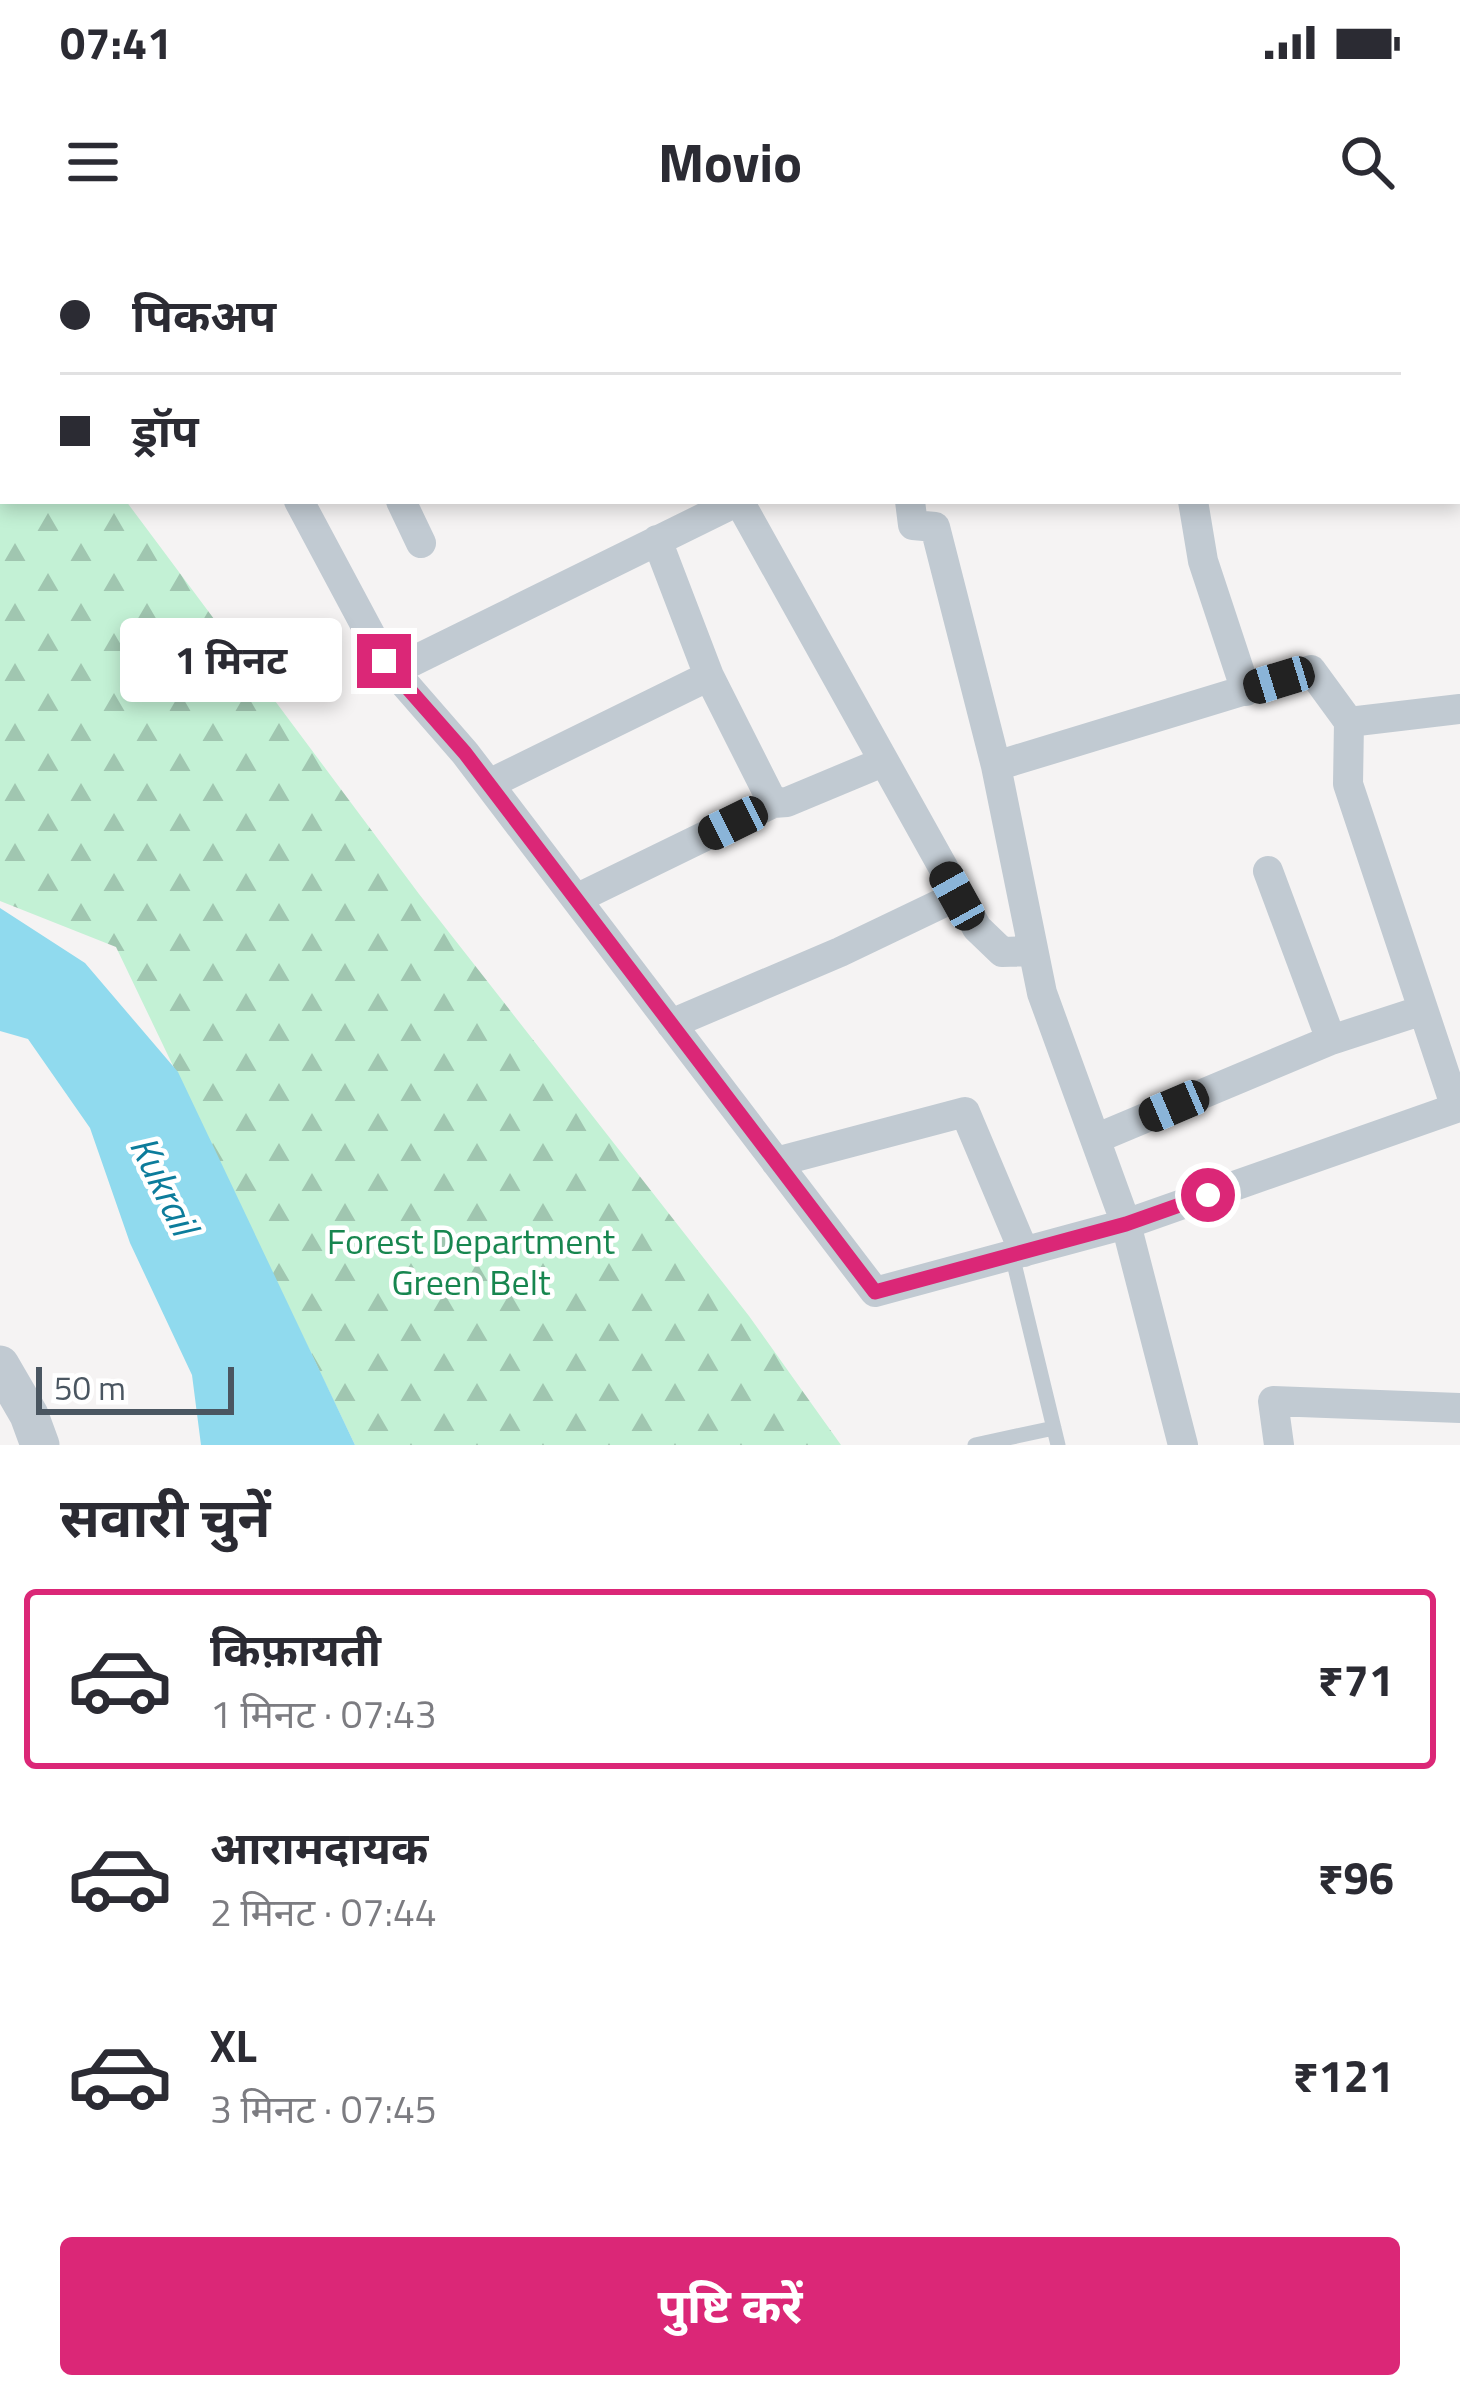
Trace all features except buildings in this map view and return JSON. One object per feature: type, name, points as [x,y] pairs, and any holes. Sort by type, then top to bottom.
[{"type":"street","points":[[301,504],[384,661],[489,784],[875,1292],[1126,1224],[1458,1105],[1348,784],[1349,722],[1311,670],[996,766]]},
{"type":"street","points":[[402,504],[421,543]]},
{"type":"street","points":[[393,671],[733,504]]},
{"type":"street","points":[[741,504],[977,928],[1002,952],[1033,951]]},
{"type":"street","points":[[910,504],[913,525],[935,527],[996,766],[1042,993],[1126,1224],[1183,1445]]},
{"type":"street","points":[[1194,504],[1203,561],[1246,691]]},
{"type":"street","points":[[657,540],[709,676],[772,803]]},
{"type":"street","points":[[489,784],[709,676]]},
{"type":"street","points":[[1349,722],[1460,710]]},
{"type":"street","points":[[576,899],[772,803],[787,802],[883,762]]},
{"type":"street","points":[[1268,871],[1331,1040]]},
{"type":"street","points":[[671,1024],[957,896]]},
{"type":"street","points":[[1095,1139],[1331,1040],[1423,1010]]},
{"type":"street","points":[[776,1162],[964,1112],[1018,1254]]},
{"type":"street","points":[[0,1365],[40,1445]]},
{"type":"street","points":[[1279,1445],[1273,1401],[1460,1408]]},
{"type":"lane","points":[[979,1445],[1056,1437],[1018,1254]]},
{"type":"green space","name":"Forest Department Green Belt","points":[[0,504],[128,504],[419,894],[749,1316],[841,1445],[355,1445],[116,947],[0,901]]},
{"type":"water","name":"Kukrail","points":[[0,908],[85,963],[178,1072],[355,1445],[201,1445],[192,1375],[130,1243],[90,1128],[28,1039],[0,1031]]},
{"type":"route","points":[[384,661],[465,753],[875,1292],[1126,1224],[1208,1195]]}]
